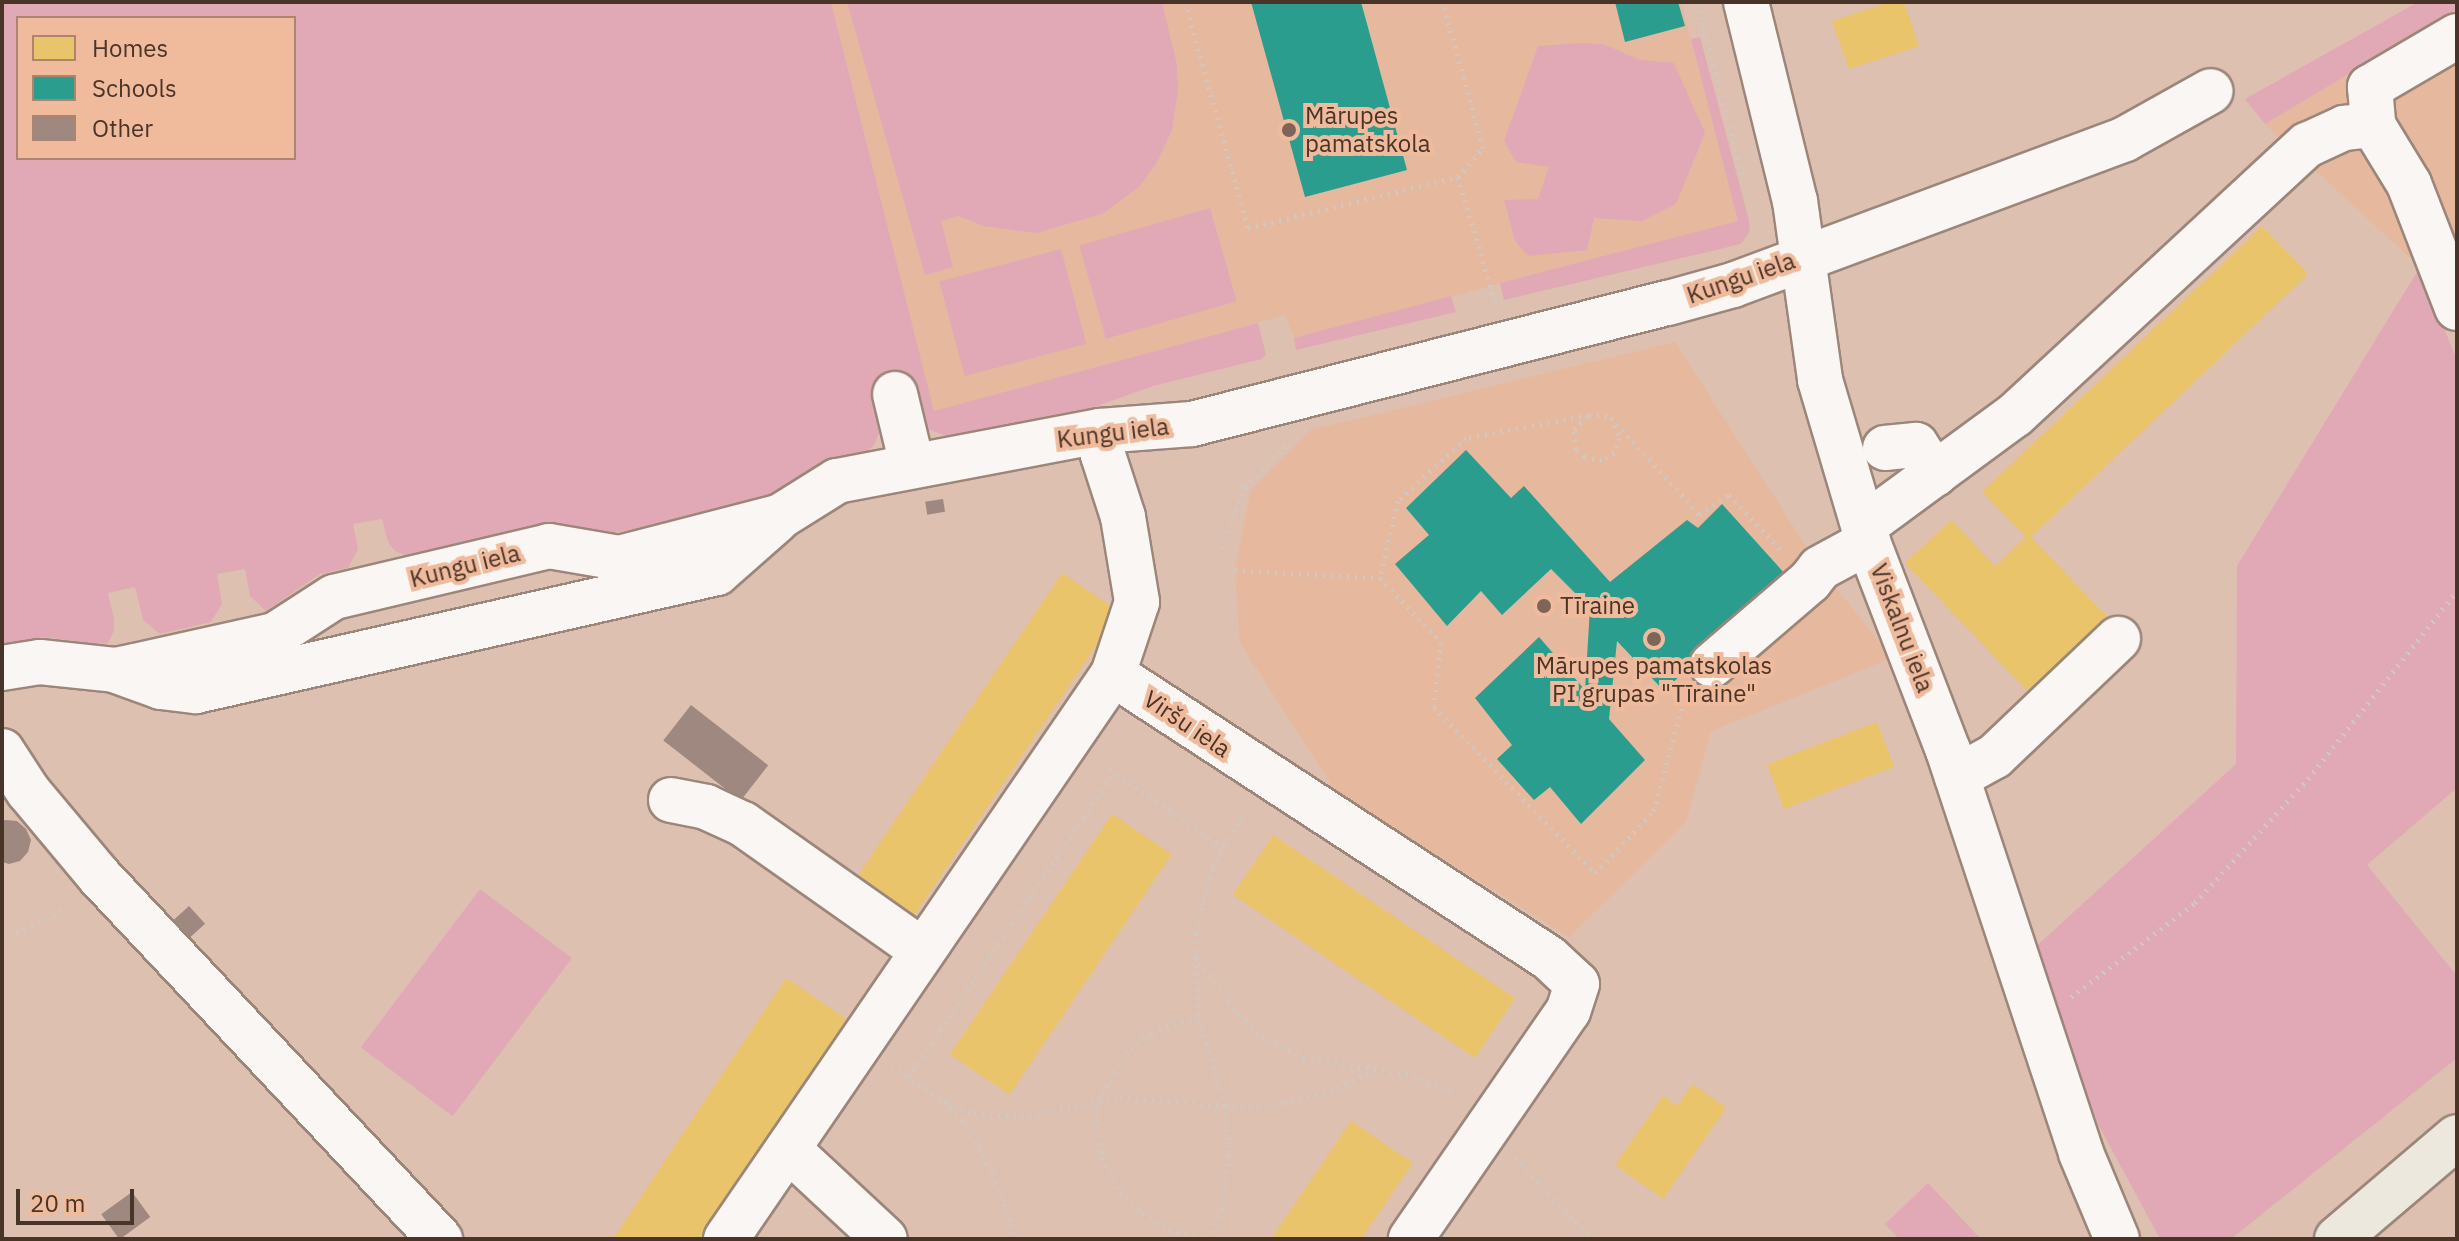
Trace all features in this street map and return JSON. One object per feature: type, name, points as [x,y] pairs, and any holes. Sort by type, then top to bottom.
[{"type":"main road","points":[[2337,1239],[2457,1137]]},
{"type":"street","name":"Viskalnu iela","points":[[1746,2],[1795,201],[1820,380],[1867,533],[1957,777],[2081,1153],[2117,1239]]},
{"type":"street","points":[[2457,36],[2370,87],[2373,125],[2447,251],[2457,308]]},
{"type":"street","name":"Kungu iela","points":[[2,668],[40,662],[115,670],[275,635],[334,597],[549,546],[619,558],[781,516],[837,481],[1100,431],[1192,424],[1707,292],[2125,139],[2211,91]]},
{"type":"street","points":[[1712,665],[1810,581],[1820,568],[1867,533],[1935,474],[2015,415],[2307,145],[2344,128],[2373,125]]},
{"type":"street","points":[[895,394],[912,465]]},
{"type":"street","points":[[726,1239],[1113,674],[1137,602],[1123,517],[1103,455],[1100,431]]},
{"type":"street","points":[[1885,448],[1916,445],[1935,474]]},
{"type":"street","points":[[115,670],[161,687],[196,691],[717,573],[781,516]]},
{"type":"street","points":[[1957,777],[1995,756],[2118,639]]},
{"type":"street","name":"Viršu iela","points":[[1113,674],[1266,777],[1549,958],[1577,984],[1568,1011],[1411,1239]]},
{"type":"street","points":[[2,751],[28,791],[100,877],[440,1239]]},
{"type":"street","points":[[671,800],[706,807],[743,824],[923,951]]},
{"type":"street","points":[[788,1149],[885,1239]]},
{"type":"path","points":[[1185,2],[1248,228],[1458,177],[1483,148],[1443,2]]},
{"type":"path","points":[[1697,2],[1746,193]]},
{"type":"path","points":[[1458,177],[1498,310]]},
{"type":"path","points":[[1380,578],[1398,501],[1466,438],[1597,413],[1611,418],[1700,515],[1729,495],[1810,581]]},
{"type":"path","points":[[1589,415],[1578,422],[1573,441],[1584,457],[1592,460],[1609,457],[1618,447],[1619,432],[1611,418]]},
{"type":"path","points":[[1221,548],[1245,487],[1293,439]]},
{"type":"path","points":[[1235,570],[1380,578],[1441,642],[1434,707],[1595,873],[1654,811],[1685,694],[1712,665]]},
{"type":"path","points":[[2039,1019],[2121,962],[2195,903],[2308,779],[2457,591]]},
{"type":"path","points":[[1068,740],[1224,848]]},
{"type":"path","points":[[909,1077],[1114,772]]},
{"type":"path","points":[[1198,1015],[1151,1033],[1128,1051],[1097,1103],[1102,1158],[1120,1192],[1143,1213],[1169,1229],[1208,1239],[1223,1205],[1228,1155],[1225,1106],[1198,1015],[1196,933],[1213,867],[1266,777]]},
{"type":"path","points":[[2,940],[53,915],[100,877]]},
{"type":"path","points":[[1195,955],[1239,1015],[1267,1039],[1303,1058],[1413,1075],[1468,1100],[1494,1119],[1501,1143],[1593,1239]]},
{"type":"path","points":[[860,1044],[939,1099],[963,1120],[993,1174],[1012,1224],[1011,1239]]},
{"type":"path","points":[[939,1099],[974,1113],[1021,1117],[1120,1097],[1225,1106],[1284,1103],[1330,1091],[1373,1071]]},
{"type":"shaded area","points":[[2,2],[831,2],[934,411],[1258,323],[1266,355],[1262,359],[1153,386],[1086,410],[949,437],[925,428],[883,423],[874,445],[864,454],[827,460],[770,500],[614,533],[544,524],[406,556],[395,551],[388,542],[382,519],[353,524],[358,549],[348,568],[320,574],[266,611],[250,596],[245,569],[217,574],[222,604],[211,622],[160,634],[143,620],[135,587],[108,593],[114,631],[108,643],[44,637],[2,646]]},
{"type":"shaded area","name":"Mārupes pamatskola","points":[[831,2],[1681,2],[1739,221],[1294,338],[1285,315],[934,412]]},
{"type":"shaded area","points":[[847,2],[1162,2],[1177,65],[1178,90],[1172,130],[1157,162],[1139,187],[1102,214],[1036,233],[984,226],[958,216],[941,221],[953,267],[925,275]]},
{"type":"shaded area","points":[[2418,2],[2457,2],[2457,9],[2265,124],[2245,99]]},
{"type":"shaded area","points":[[2457,9],[2457,281],[2420,267],[2265,124]]},
{"type":"shaded area","points":[[1700,37],[1748,216],[1750,231],[1741,244],[1504,300],[1500,283],[1738,221],[1691,39]]},
{"type":"shaded area","points":[[1603,44],[1641,60],[1674,63],[1705,133],[1676,204],[1642,221],[1594,218],[1587,250],[1528,256],[1515,241],[1504,200],[1538,199],[1549,167],[1516,162],[1504,141],[1538,46]]},
{"type":"shaded area","points":[[1210,208],[1237,301],[1106,339],[1079,245]]},
{"type":"shaded area","points":[[1061,249],[1086,344],[965,376],[939,282]]},
{"type":"shaded area","points":[[2420,267],[2457,361],[2457,788],[2367,865],[2457,976],[2457,1058],[2231,1239],[2160,1239],[2099,1126],[2032,950],[2236,764],[2237,566]]},
{"type":"shaded area","points":[[1451,296],[1456,312],[1296,350],[1294,338]]},
{"type":"shaded area","name":"Tīraine","points":[[1675,342],[1820,568],[1892,658],[1711,731],[1686,822],[1569,937],[1337,793],[1240,643],[1235,570],[1251,490],[1311,430]]},
{"type":"shaded area","points":[[480,889],[572,958],[453,1116],[361,1047]]},
{"type":"shaded area","points":[[1928,1183],[1981,1239],[1899,1239],[1885,1224]]},
{"type":"building: Homes","points":[[1890,2],[1904,2],[1919,46],[1849,69],[1832,21]]},
{"type":"building: Homes","points":[[2262,226],[2308,274],[2031,537],[2110,620],[2031,695],[1905,563],[1951,520],[1995,566],[2026,537],[1982,492]]},
{"type":"building: Homes","points":[[1062,573],[1119,612],[907,926],[850,887]]},
{"type":"building: Homes","points":[[1877,722],[1894,767],[1784,809],[1767,764]]},
{"type":"building: Homes","points":[[1112,814],[1172,854],[1010,1095],[950,1054]]},
{"type":"building: Homes","points":[[1273,835],[1515,998],[1475,1058],[1233,895]]},
{"type":"building: Homes","points":[[786,978],[849,1021],[704,1239],[613,1239]]},
{"type":"building: Homes","points":[[1693,1084],[1726,1108],[1663,1199],[1615,1165],[1663,1096],[1677,1106]]},
{"type":"building: Homes","points":[[1351,1121],[1413,1163],[1361,1239],[1271,1239]]},
{"type":"building: Schools","points":[[1251,2],[1361,2],[1407,170],[1305,197]]},
{"type":"building: Schools","points":[[1615,2],[1678,2],[1685,26],[1625,42]]},
{"type":"building: Schools","name":"Mārupes pamatskolas PI grupas \"Tīraine\"","points":[[1466,450],[1511,498],[1524,486],[1610,582],[1687,520],[1698,528],[1722,504],[1786,575],[1664,691],[1617,641],[1609,719],[1645,760],[1581,824],[1550,787],[1534,800],[1497,759],[1512,745],[1475,698],[1539,637],[1585,690],[1590,608],[1551,569],[1502,615],[1481,591],[1447,626],[1395,564],[1429,535],[1406,508]]},
{"type":"building: Other","points":[[943,499],[945,512],[927,515],[925,502]]},
{"type":"building: Other","points":[[691,705],[768,765],[741,801],[663,740]]},
{"type":"building: Other","points":[[2,821],[17,821],[26,829],[31,840],[28,852],[20,861],[9,864],[2,862]]},
{"type":"building: Other","points":[[189,906],[205,924],[188,939],[172,921]]},
{"type":"building: Other","points":[[132,1192],[150,1217],[119,1239],[101,1214]]},
{"type":"place","name":"Mārupes pamatskola","points":[[1289,130]]},
{"type":"place","name":"Tīraine","points":[[1544,606]]},
{"type":"place","name":"Mārupes pamatskolas PI grupas \"Tīraine\"","points":[[1654,639]]}]
